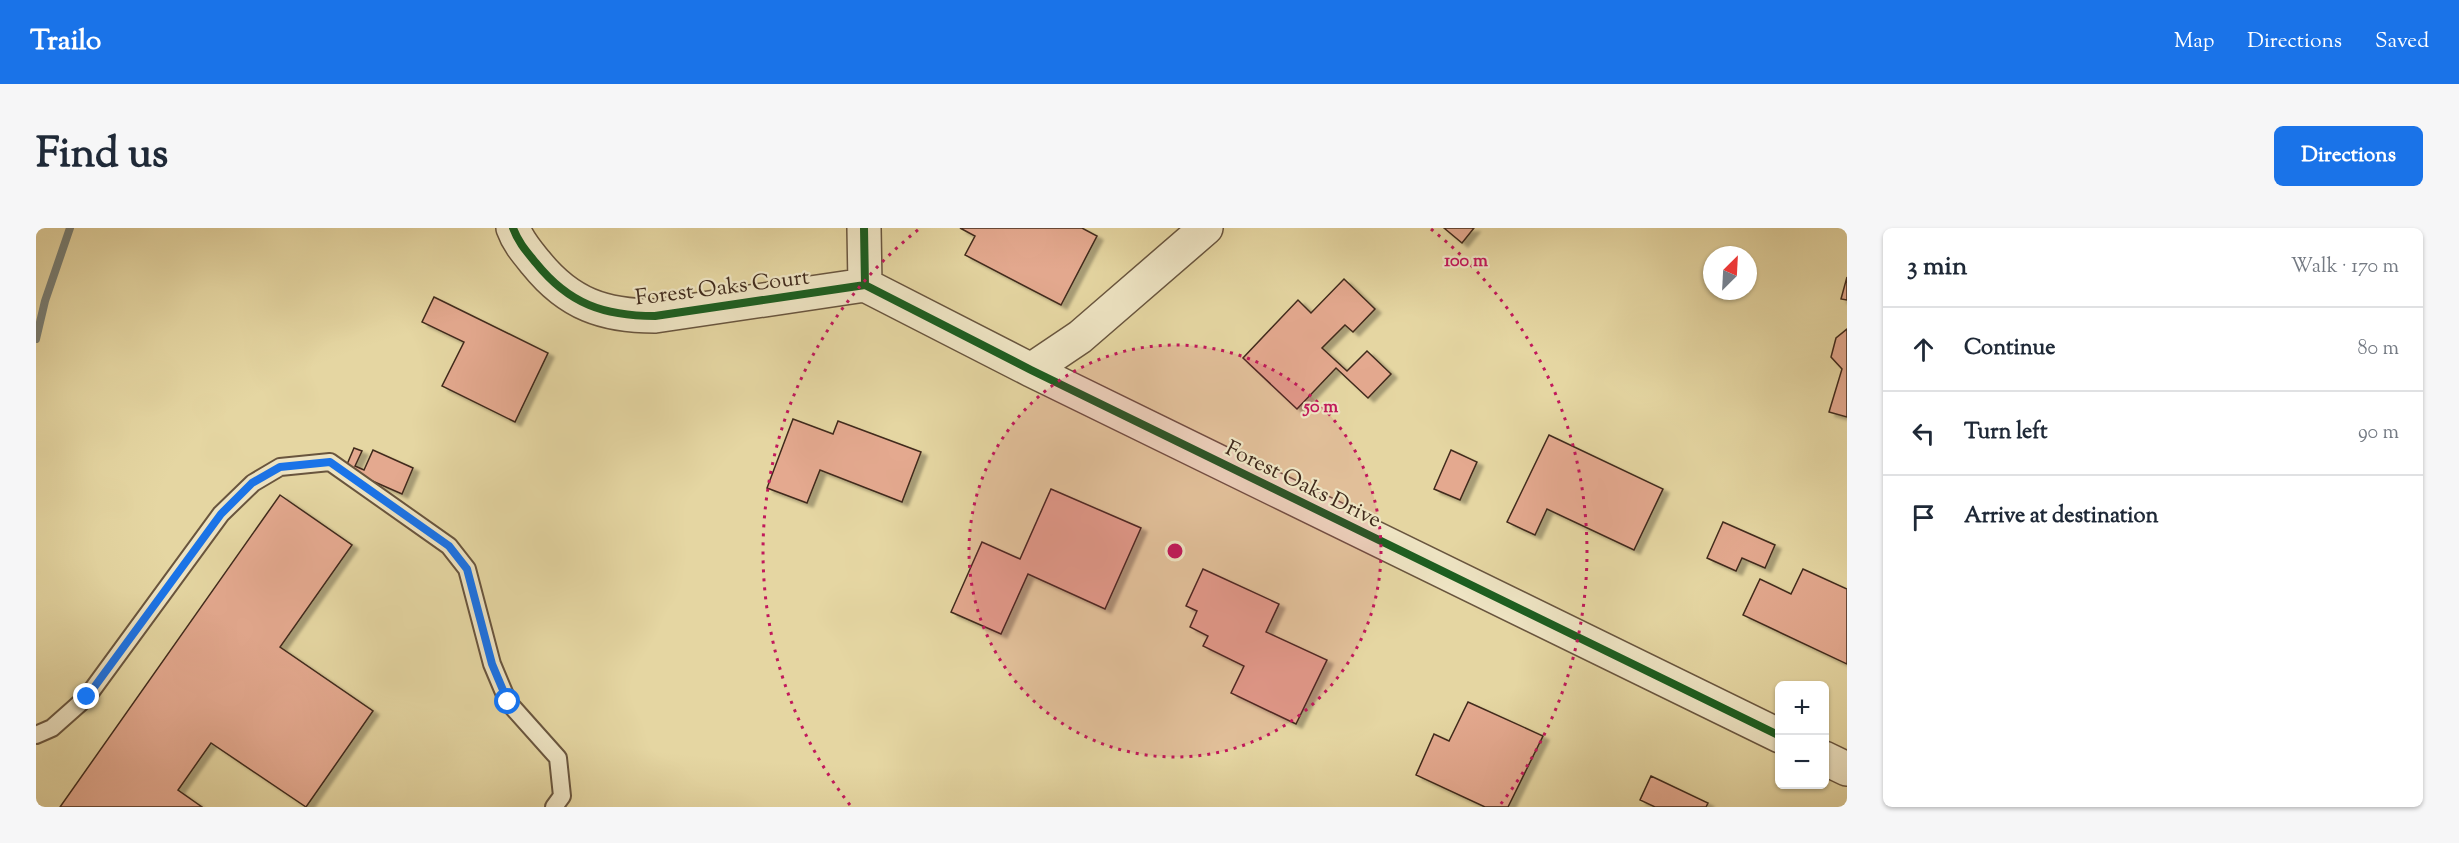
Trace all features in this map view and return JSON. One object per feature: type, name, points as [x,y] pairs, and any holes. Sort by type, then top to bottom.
[{"type":"street","name":"Forest Oaks Court","points":[[513,228],[517,240],[551,281],[587,306],[623,316],[655,316],[865,285]]},
{"type":"street","points":[[864,228],[865,285]]},
{"type":"street","points":[[1030,370],[1080,337],[1206,228]]},
{"type":"street","name":"Forest Oaks Drive","points":[[865,285],[1030,370],[1777,735]]},
{"type":"street","points":[[1829,760],[1847,769]]},
{"type":"lane","points":[[36,735],[52,728],[87,697],[221,514],[252,483],[280,467],[330,462],[449,546],[467,569],[492,664],[508,702],[558,758],[562,796],[554,807]]},
{"type":"building","points":[[960,228],[1082,228],[1097,236],[1061,305],[965,255],[975,236]]},
{"type":"building","points":[[1444,228],[1474,228],[1462,243]]},
{"type":"building","points":[[1847,277],[1847,300],[1841,299]]},
{"type":"building","points":[[1344,279],[1375,309],[1353,332],[1345,325],[1322,348],[1347,371],[1367,351],[1391,374],[1368,398],[1336,368],[1297,409],[1243,358],[1298,300],[1311,313]]},
{"type":"building","points":[[434,297],[548,353],[515,422],[442,386],[464,342],[422,322]]},
{"type":"building","points":[[1847,329],[1847,417],[1829,412],[1842,369],[1831,357],[1836,338]]},
{"type":"building","points":[[793,419],[833,434],[838,421],[921,452],[902,502],[820,470],[807,503],[767,488]]},
{"type":"building","points":[[1549,435],[1663,489],[1634,550],[1547,509],[1535,535],[1507,522]]},
{"type":"building","points":[[354,448],[362,451],[355,466],[364,470],[373,450],[413,468],[402,494],[345,469]]},
{"type":"building","points":[[1451,450],[1477,462],[1460,500],[1434,489]]},
{"type":"building","points":[[1051,489],[1141,528],[1105,609],[1028,574],[1001,634],[951,612],[982,542],[1020,559]]},
{"type":"building","points":[[280,495],[352,545],[280,647],[373,711],[306,807],[211,743],[178,790],[202,807],[60,807]]},
{"type":"building","points":[[1723,522],[1775,545],[1765,568],[1742,558],[1736,571],[1707,558]]},
{"type":"building","points":[[1203,569],[1279,604],[1266,632],[1327,660],[1296,724],[1231,693],[1244,666],[1203,646],[1208,636],[1190,627],[1197,611],[1186,606]]},
{"type":"building","points":[[1803,569],[1847,589],[1847,664],[1743,615],[1760,579],[1791,594]]},
{"type":"building","points":[[1468,702],[1543,736],[1508,807],[1485,807],[1416,775],[1434,734],[1449,741]]},
{"type":"building","points":[[1651,776],[1708,803],[1706,807],[1655,807],[1640,800]]},
{"type":"waterway","points":[[36,339],[45,301],[70,228]]},
{"type":"cycle path","points":[[513,228],[529,255],[561,289],[589,305],[620,313],[655,316],[865,285]]},
{"type":"cycle path","points":[[864,228],[865,285],[1031,370],[1778,735]]},
{"type":"route","points":[[87,697],[221,514],[252,483],[280,467],[330,462],[449,546],[467,569],[492,664],[508,702]]}]
